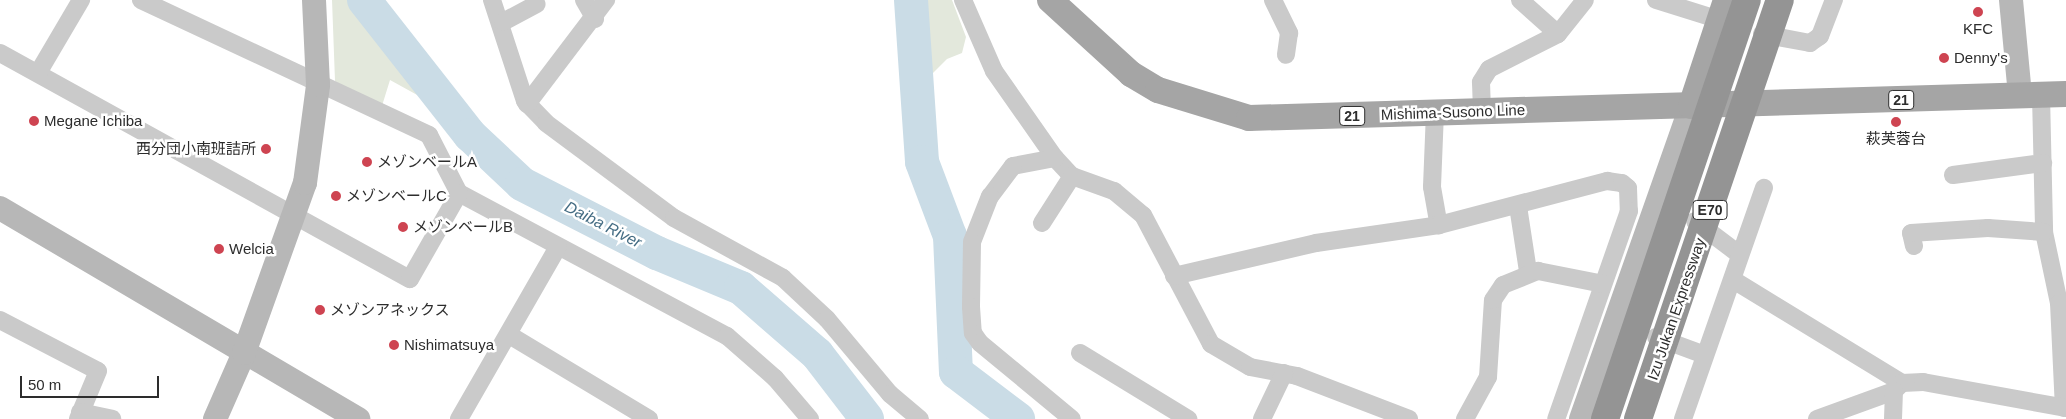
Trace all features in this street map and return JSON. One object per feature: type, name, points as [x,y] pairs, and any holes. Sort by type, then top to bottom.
[{"type":"highway","name":"E70","points":[[1605,419],[1747,0]]},
{"type":"highway","name":"Izu Jukan Expressway","points":[[1638,419],[1780,0]]},
{"type":"main road","name":"Mishima-Susono Line","points":[[1050,0],[1131,74],[1158,90],[1220,113],[1280,119],[1435,112],[1691,106]]},
{"type":"main road","points":[[1736,105],[1774,0]]},
{"type":"main road","points":[[1691,106],[1723,10]]},
{"type":"main road","name":"21","points":[[1691,106],[2042,95]]},
{"type":"street","points":[[38,73],[81,0]]},
{"type":"street","points":[[141,0],[318,85],[429,135],[459,193],[727,336],[775,378],[810,419]]},
{"type":"street","points":[[215,419],[244,353],[305,183],[318,85],[314,0]]},
{"type":"street","points":[[492,0],[503,22],[527,104],[598,166],[647,200],[783,278],[827,318],[890,394],[920,419]]},
{"type":"street","points":[[584,0],[595,18]]},
{"type":"street","points":[[527,104],[595,18],[606,0]]},
{"type":"street","points":[[964,0],[994,71],[1055,158],[1072,176],[1129,200],[1143,215],[1211,344],[1250,368],[1284,373],[1409,419]]},
{"type":"street","points":[[1273,0],[1290,33],[1286,55]]},
{"type":"street","points":[[1520,0],[1558,34]]},
{"type":"street","points":[[1482,111],[1481,82],[1489,69],[1558,34],[1585,0]]},
{"type":"street","points":[[1656,0],[1723,10]]},
{"type":"street","points":[[1762,34],[1810,43],[1820,36],[1834,0]]},
{"type":"street","points":[[1817,419],[1898,387],[1923,382],[2065,408],[2059,303],[2044,232],[2042,95],[2011,0]]},
{"type":"street","points":[[503,22],[536,4]]},
{"type":"street","points":[[0,53],[410,279],[459,193]]},
{"type":"street","points":[[1627,419],[1736,105]]},
{"type":"street","points":[[1581,419],[1691,106]]},
{"type":"street","points":[[1435,112],[1432,187],[1439,225]]},
{"type":"street","points":[[1055,158],[1013,166],[990,196],[972,242],[972,324],[980,343],[1072,419]]},
{"type":"street","points":[[1954,175],[2043,163]]},
{"type":"street","points":[[1042,223],[1072,176]]},
{"type":"street","points":[[1174,276],[1316,243],[1439,225],[1518,206],[1607,181],[1622,183],[1628,188],[1629,211],[1556,419]]},
{"type":"street","points":[[1683,419],[1705,355],[1735,281],[1740,255],[1764,188]]},
{"type":"street","points":[[1518,206],[1528,271]]},
{"type":"street","points":[[0,208],[358,419]]},
{"type":"street","points":[[1695,221],[1740,255]]},
{"type":"street","points":[[1914,246],[1911,233],[1988,228],[2044,232]]},
{"type":"street","points":[[459,419],[510,336],[558,247]]},
{"type":"street","points":[[1466,419],[1488,377],[1488,328],[1496,292],[1528,271],[1603,284]]},
{"type":"street","points":[[1735,281],[1898,387]]},
{"type":"street","points":[[1,325],[98,371],[79,416],[112,419]]},
{"type":"street","points":[[510,336],[650,419]]},
{"type":"street","points":[[1654,337],[1705,355]]},
{"type":"street","points":[[1080,354],[1188,419]]},
{"type":"street","points":[[1262,419],[1284,373]]},
{"type":"street","points":[[1566,386],[1590,394]]},
{"type":"street","points":[[1893,419],[1898,387]]},
{"type":"shaded area","points":[[332,0],[353,0],[439,107],[390,80],[381,109],[335,81]]},
{"type":"shaded area","points":[[917,0],[952,0],[966,37],[962,53],[947,59],[931,75],[922,64]]},
{"type":"waterway","name":"Daiba River","points":[[364,0],[470,135],[522,184],[657,253],[741,288],[817,354],[867,419]]},
{"type":"waterway","name":"Daiba River","points":[[911,0],[922,162],[950,236],[956,372],[1018,419]]},
{"type":"place","name":"KFC","points":[[1978,12]]},
{"type":"place","name":"Denny's","points":[[1944,58]]},
{"type":"place","name":"Megane Ichiba","points":[[34,121]]},
{"type":"place","name":"萩芙蓉台","points":[[1896,122]]},
{"type":"place","name":"西分団小南班詰所","points":[[266,149]]},
{"type":"place","name":"メゾンベールA","points":[[367,162]]},
{"type":"place","name":"メゾンベールC","points":[[336,196]]},
{"type":"place","name":"メゾンベールB","points":[[403,227]]},
{"type":"place","name":"Welcia","points":[[219,249]]},
{"type":"place","name":"メゾンアネックス","points":[[320,310]]},
{"type":"place","name":"Nishimatsuya","points":[[394,345]]}]
